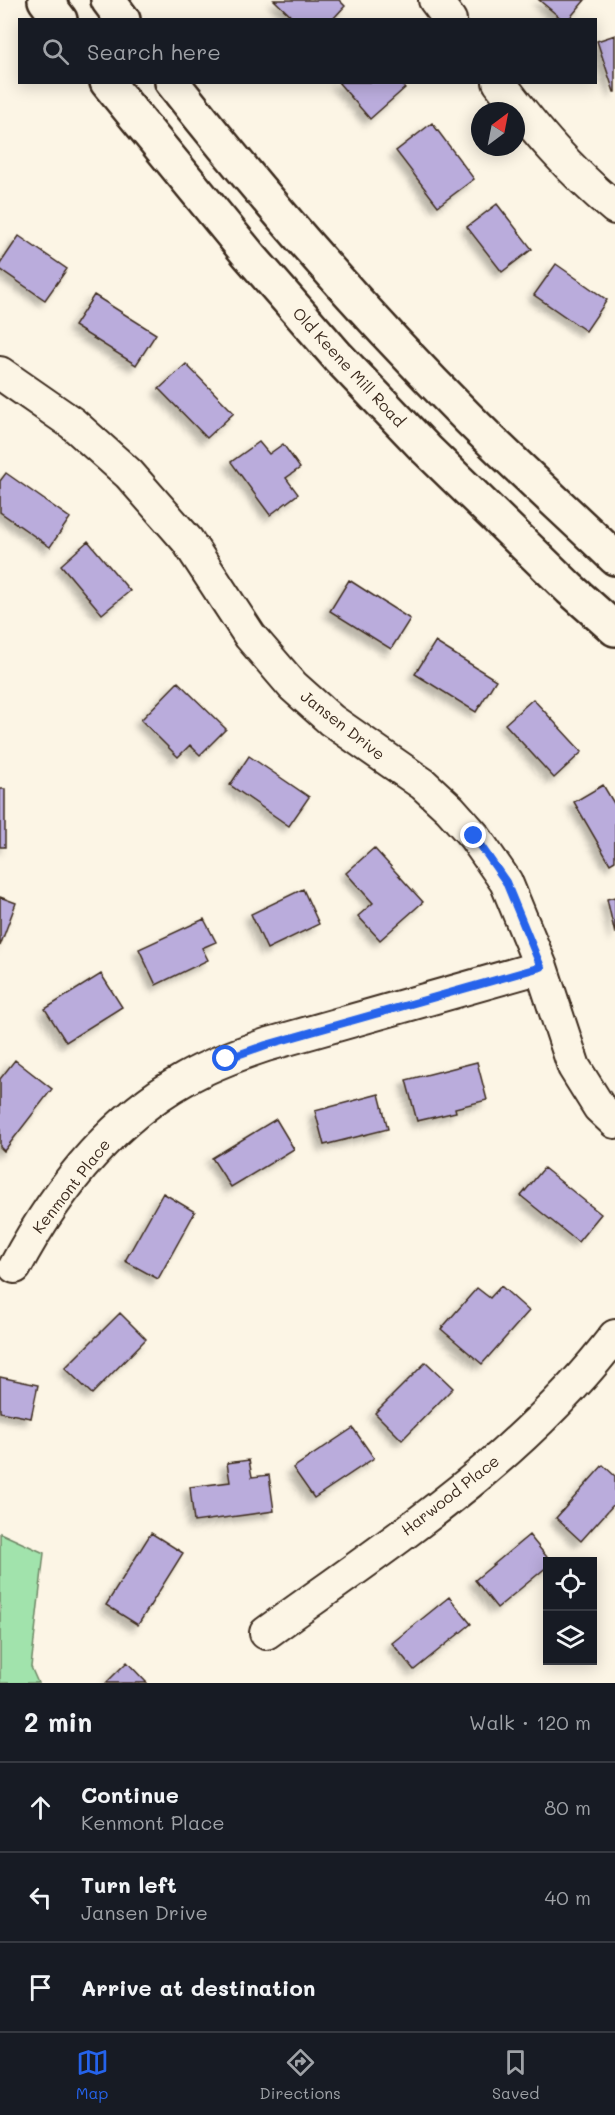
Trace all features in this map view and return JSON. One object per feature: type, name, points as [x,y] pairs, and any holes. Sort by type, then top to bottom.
[{"type":"main road","points":[[45,0],[58,18]]},
{"type":"main road","points":[[108,0],[122,18]]},
{"type":"main road","name":"Old Keene Mill Road","points":[[109,84],[248,254],[338,357],[426,449],[570,589],[615,629]]},
{"type":"main road","points":[[174,84],[231,158],[300,238],[390,336],[470,420],[615,558]]},
{"type":"street","points":[[435,0],[448,18]]},
{"type":"street","points":[[501,84],[541,137],[585,183],[615,208]]},
{"type":"street","name":"Jansen Drive","points":[[0,373],[72,423],[129,474],[187,540],[250,636],[293,686],[331,720],[423,784],[474,836],[506,882],[541,967],[574,1067],[599,1107],[615,1122]]},
{"type":"street","name":"Kenmont Place","points":[[15,1267],[32,1235],[92,1154],[139,1110],[185,1079],[226,1059],[266,1045],[541,967]]},
{"type":"street","name":"Harwood Place","points":[[266,1633],[459,1492],[547,1414],[587,1372],[615,1336]]},
{"type":"green space","points":[[0,1533],[44,1553],[31,1667],[38,1683],[0,1683]]},
{"type":"building","points":[[274,0],[339,0],[345,6],[334,18],[293,18]]},
{"type":"building","points":[[539,0],[585,0],[570,18],[561,18]]},
{"type":"building","points":[[615,35],[615,92],[614,92],[597,41]]},
{"type":"building","points":[[340,84],[402,84],[405,88],[370,119]]},
{"type":"building","points":[[432,123],[474,179],[438,206],[396,151]]},
{"type":"building","points":[[497,204],[532,249],[502,272],[467,227]]},
{"type":"building","points":[[19,236],[67,269],[45,300],[0,269],[0,264]]},
{"type":"building","points":[[556,264],[607,300],[586,331],[534,295]]},
{"type":"building","points":[[94,295],[156,334],[136,365],[74,326]]},
{"type":"building","points":[[186,364],[234,413],[207,438],[159,389]]},
{"type":"building","points":[[259,442],[269,454],[283,444],[300,468],[286,478],[298,494],[270,515],[231,462]]},
{"type":"building","points":[[6,473],[70,518],[50,547],[0,512],[0,481]]},
{"type":"building","points":[[88,541],[130,591],[102,614],[61,565]]},
{"type":"building","points":[[349,580],[410,619],[391,649],[330,611]]},
{"type":"building","points":[[435,642],[496,680],[476,712],[415,674]]},
{"type":"building","points":[[178,682],[226,729],[200,755],[190,745],[178,757],[141,720]]},
{"type":"building","points":[[533,699],[582,752],[554,778],[505,724]]},
{"type":"building","points":[[249,756],[309,797],[289,826],[230,785]]},
{"type":"building","points":[[603,785],[615,805],[615,861],[610,864],[574,802]]},
{"type":"building","points":[[0,789],[5,789],[5,847],[0,847]]},
{"type":"building","points":[[374,848],[423,902],[380,940],[358,916],[373,903],[346,873]]},
{"type":"building","points":[[303,889],[319,924],[267,949],[251,914]]},
{"type":"building","points":[[0,897],[16,903],[0,946]]},
{"type":"building","points":[[615,897],[615,934],[607,899]]},
{"type":"building","points":[[204,919],[216,942],[202,948],[208,960],[156,985],[139,949]]},
{"type":"building","points":[[101,974],[122,1007],[66,1042],[45,1009]]},
{"type":"building","points":[[15,1060],[52,1089],[4,1151],[0,1147],[0,1079]]},
{"type":"building","points":[[477,1062],[487,1100],[455,1108],[456,1112],[417,1121],[406,1080]]},
{"type":"building","points":[[379,1094],[388,1129],[324,1145],[315,1111]]},
{"type":"building","points":[[276,1119],[294,1149],[231,1187],[212,1158]]},
{"type":"building","points":[[544,1168],[601,1214],[578,1242],[521,1196]]},
{"type":"building","points":[[163,1193],[195,1212],[158,1279],[125,1261]]},
{"type":"building","points":[[501,1286],[529,1311],[482,1364],[441,1329],[477,1288],[490,1298]]},
{"type":"building","points":[[120,1313],[146,1339],[92,1394],[65,1368]]},
{"type":"building","points":[[426,1362],[453,1388],[402,1440],[375,1413]]},
{"type":"building","points":[[0,1377],[38,1385],[31,1418],[0,1412]]},
{"type":"building","points":[[353,1428],[374,1458],[314,1498],[293,1468]]},
{"type":"building","points":[[249,1460],[252,1477],[269,1475],[274,1511],[194,1522],[190,1487],[230,1482],[227,1463]]},
{"type":"building","points":[[603,1465],[615,1476],[615,1503],[581,1541],[556,1518]]},
{"type":"building","points":[[151,1533],[183,1553],[138,1625],[106,1605]]},
{"type":"building","points":[[529,1535],[547,1557],[543,1557],[543,1570],[497,1608],[475,1580]]},
{"type":"building","points":[[449,1597],[471,1624],[414,1670],[392,1643]]},
{"type":"building","points":[[127,1662],[147,1683],[106,1683]]},
{"type":"route","points":[[226,1059],[266,1045],[541,967],[506,882],[474,836]]}]
